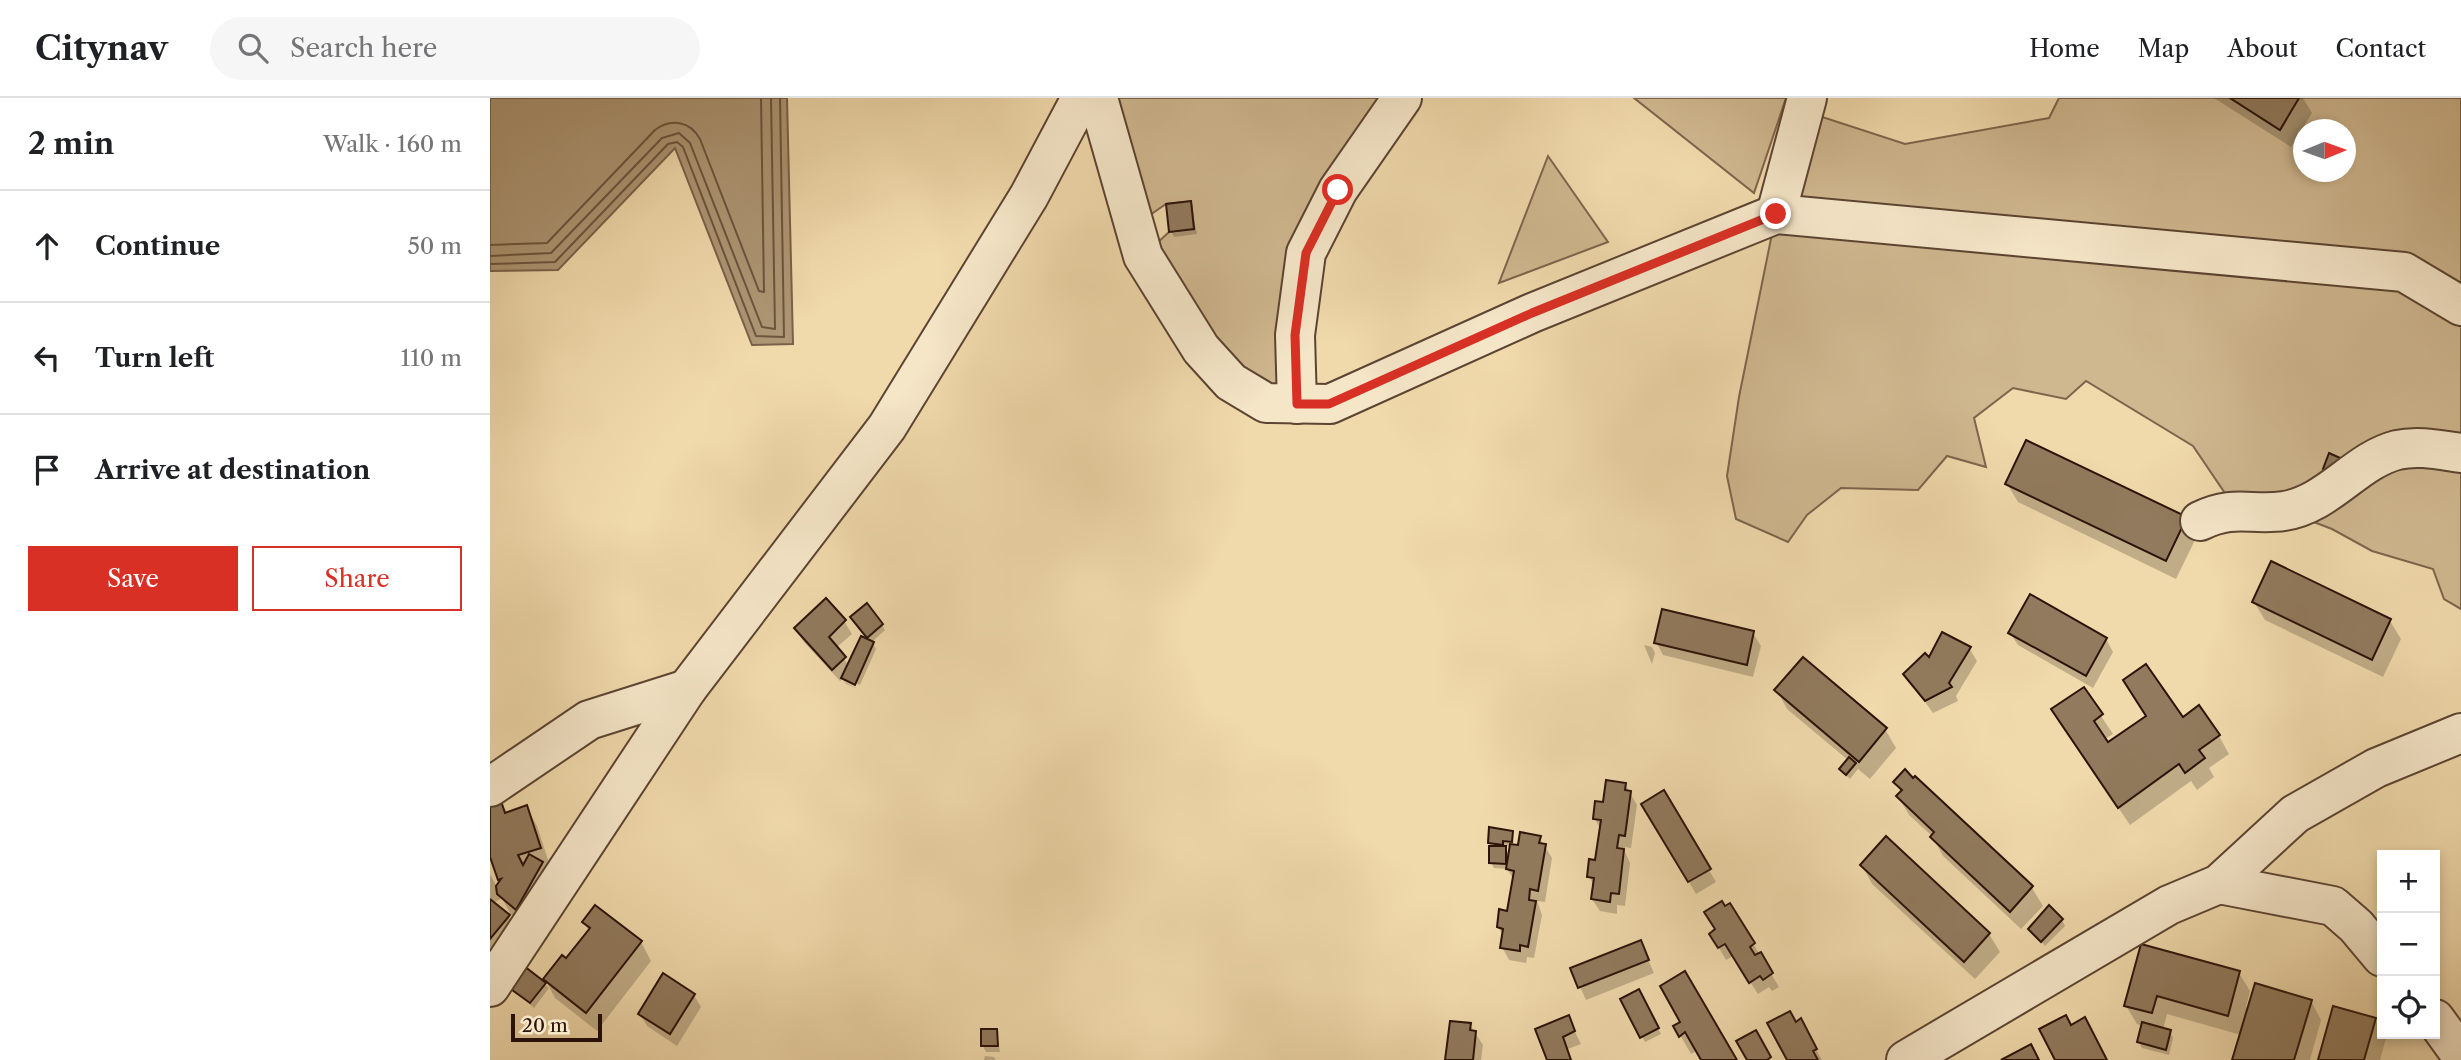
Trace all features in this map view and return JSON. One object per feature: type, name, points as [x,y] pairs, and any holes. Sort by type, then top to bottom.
[{"type":"street","points":[[490,987],[687,689],[887,427],[1029,196],[1082,98]]},
{"type":"street","points":[[1098,98],[1143,256],[1201,349],[1231,382],[1266,403],[1329,404],[1532,313],[1776,214],[2404,272],[2461,306]]},
{"type":"street","points":[[1297,404],[1295,335],[1306,253],[1338,190],[1402,98]]},
{"type":"street","points":[[1776,214],[1807,98]]},
{"type":"street","points":[[2200,521],[2222,510],[2285,511],[2329,493],[2369,461],[2397,450],[2425,448],[2461,453]]},
{"type":"street","points":[[490,787],[589,720],[687,689]]},
{"type":"street","points":[[1906,1060],[2169,905],[2219,884],[2295,814],[2376,768],[2461,733]]},
{"type":"street","points":[[2219,884],[2333,906],[2356,926],[2377,951]]},
{"type":"street","points":[[2440,1025],[2461,1055]]},
{"type":"shaded area","points":[[1098,98],[1402,98],[1338,190],[1297,404],[1266,403],[1143,256],[1169,232],[1194,228],[1191,201],[1166,204],[1134,226]]},
{"type":"shaded area","points":[[1634,98],[1786,98],[1754,193]]},
{"type":"shaded area","points":[[2059,98],[2230,98],[2279,129],[2299,98],[2461,98],[2461,609],[2444,599],[2433,569],[2372,551],[2332,529],[2285,511],[2229,499],[2193,446],[2086,381],[2066,399],[2013,388],[1974,418],[1986,467],[1947,456],[1918,490],[1841,488],[1807,515],[1788,542],[1736,519],[1727,476],[1739,397],[1776,214],[1804,111],[1905,144],[2049,118]]},
{"type":"shaded area","points":[[1548,156],[1608,242],[1499,283]]},
{"type":"water","points":[[490,98],[787,98],[793,344],[752,345],[675,148],[558,270],[490,271]]},
{"type":"building","points":[[2230,98],[2299,98],[2280,130]]},
{"type":"building","points":[[1191,201],[1194,229],[1169,232],[1166,204]]},
{"type":"building","points":[[2026,440],[2187,517],[2166,561],[2005,484]]},
{"type":"building","points":[[2329,453],[2347,461],[2341,477],[2323,469]]},
{"type":"building","points":[[2271,561],[2391,619],[2372,660],[2252,602]]},
{"type":"building","points":[[2030,594],[2107,638],[2086,676],[2008,633]]},
{"type":"building","points":[[826,598],[846,620],[829,637],[846,657],[832,670],[794,628]]},
{"type":"building","points":[[867,603],[883,624],[867,638],[850,617]]},
{"type":"building","points":[[1662,609],[1754,631],[1747,665],[1654,643]]},
{"type":"building","points":[[1942,632],[1971,647],[1949,683],[1952,687],[1925,701],[1903,674],[1925,653],[1929,657]]},
{"type":"building","points":[[861,636],[874,642],[855,685],[841,678]]},
{"type":"building","points":[[1803,657],[1887,728],[1859,762],[1774,690]]},
{"type":"building","points":[[2146,664],[2183,717],[2199,705],[2220,735],[2199,750],[2205,758],[2185,773],[2179,764],[2118,808],[2051,709],[2084,687],[2103,714],[2094,721],[2108,742],[2146,716],[2123,680]]},
{"type":"building","points":[[1849,757],[1856,763],[1846,775],[1839,769]]},
{"type":"building","points":[[1905,769],[2033,886],[2010,912],[1930,837],[1934,832],[1896,796],[1902,790],[1893,782]]},
{"type":"building","points":[[1606,780],[1626,783],[1625,790],[1631,791],[1625,836],[1619,835],[1617,848],[1624,849],[1619,894],[1611,893],[1610,902],[1591,899],[1594,878],[1587,877],[1589,859],[1595,860],[1601,820],[1593,819],[1595,801],[1603,802]]},
{"type":"building","points":[[1664,790],[1711,869],[1688,882],[1641,804]]},
{"type":"building","points":[[499,795],[505,813],[527,805],[541,848],[518,855],[523,865],[529,854],[543,862],[516,910],[497,894],[496,886],[501,879],[498,880],[490,857],[490,799]]},
{"type":"building","points":[[1489,827],[1513,831],[1512,842],[1503,841],[1503,845],[1488,843]]},
{"type":"building","points":[[1520,832],[1541,836],[1539,843],[1546,844],[1538,891],[1530,889],[1529,900],[1536,901],[1528,947],[1520,945],[1520,951],[1500,948],[1503,929],[1497,927],[1499,909],[1507,911],[1514,871],[1506,869],[1510,844],[1518,845]]},
{"type":"building","points":[[1886,836],[1990,933],[1964,962],[1860,865]]},
{"type":"building","points":[[1489,846],[1506,846],[1506,864],[1489,863]]},
{"type":"building","points":[[490,899],[510,915],[490,939]]},
{"type":"building","points":[[1722,901],[1725,906],[1730,903],[1755,943],[1750,947],[1755,955],[1761,952],[1773,973],[1763,980],[1760,976],[1749,983],[1725,944],[1718,948],[1709,934],[1715,929],[1704,912]]},
{"type":"building","points":[[595,905],[642,941],[586,1013],[543,979],[562,955],[566,958],[590,928],[582,922]]},
{"type":"building","points":[[2049,905],[2063,919],[2041,942],[2028,929]]},
{"type":"building","points":[[1641,940],[1649,960],[1578,988],[1570,968]]},
{"type":"building","points":[[2141,944],[2240,971],[2228,1016],[2157,996],[2152,1013],[2124,1006]]},
{"type":"building","points":[[524,966],[546,983],[530,1003],[508,987]]},
{"type":"building","points":[[1685,971],[1737,1060],[1701,1060],[1685,1032],[1679,1037],[1673,1026],[1680,1022],[1660,986]]},
{"type":"building","points":[[663,973],[695,994],[670,1034],[638,1014]]},
{"type":"building","points":[[2255,983],[2312,1000],[2294,1060],[2232,1060]]},
{"type":"building","points":[[1639,989],[1659,1028],[1640,1038],[1620,999]]},
{"type":"building","points":[[2333,1006],[2376,1018],[2364,1060],[2318,1060]]},
{"type":"building","points":[[1790,1011],[1796,1022],[1801,1018],[1817,1049],[1813,1051],[1818,1060],[1787,1060],[1767,1023]]},
{"type":"building","points":[[1569,1015],[1575,1031],[1563,1037],[1571,1060],[1547,1060],[1535,1029]]},
{"type":"building","points":[[2066,1015],[2071,1025],[2085,1017],[2107,1060],[2055,1060],[2039,1029]]},
{"type":"building","points":[[1450,1021],[1471,1023],[1470,1030],[1476,1031],[1473,1060],[1445,1060]]},
{"type":"building","points":[[2142,1022],[2171,1030],[2166,1050],[2137,1042]]},
{"type":"building","points":[[981,1029],[997,1029],[998,1046],[981,1046]]},
{"type":"building","points":[[1756,1030],[1771,1057],[1767,1060],[1747,1060],[1736,1041]]},
{"type":"building","points":[[2031,1044],[2039,1060],[2001,1060]]},
{"type":"route","points":[[1338,190],[1306,253],[1295,335],[1297,404],[1329,404],[1532,313],[1776,214]]}]
